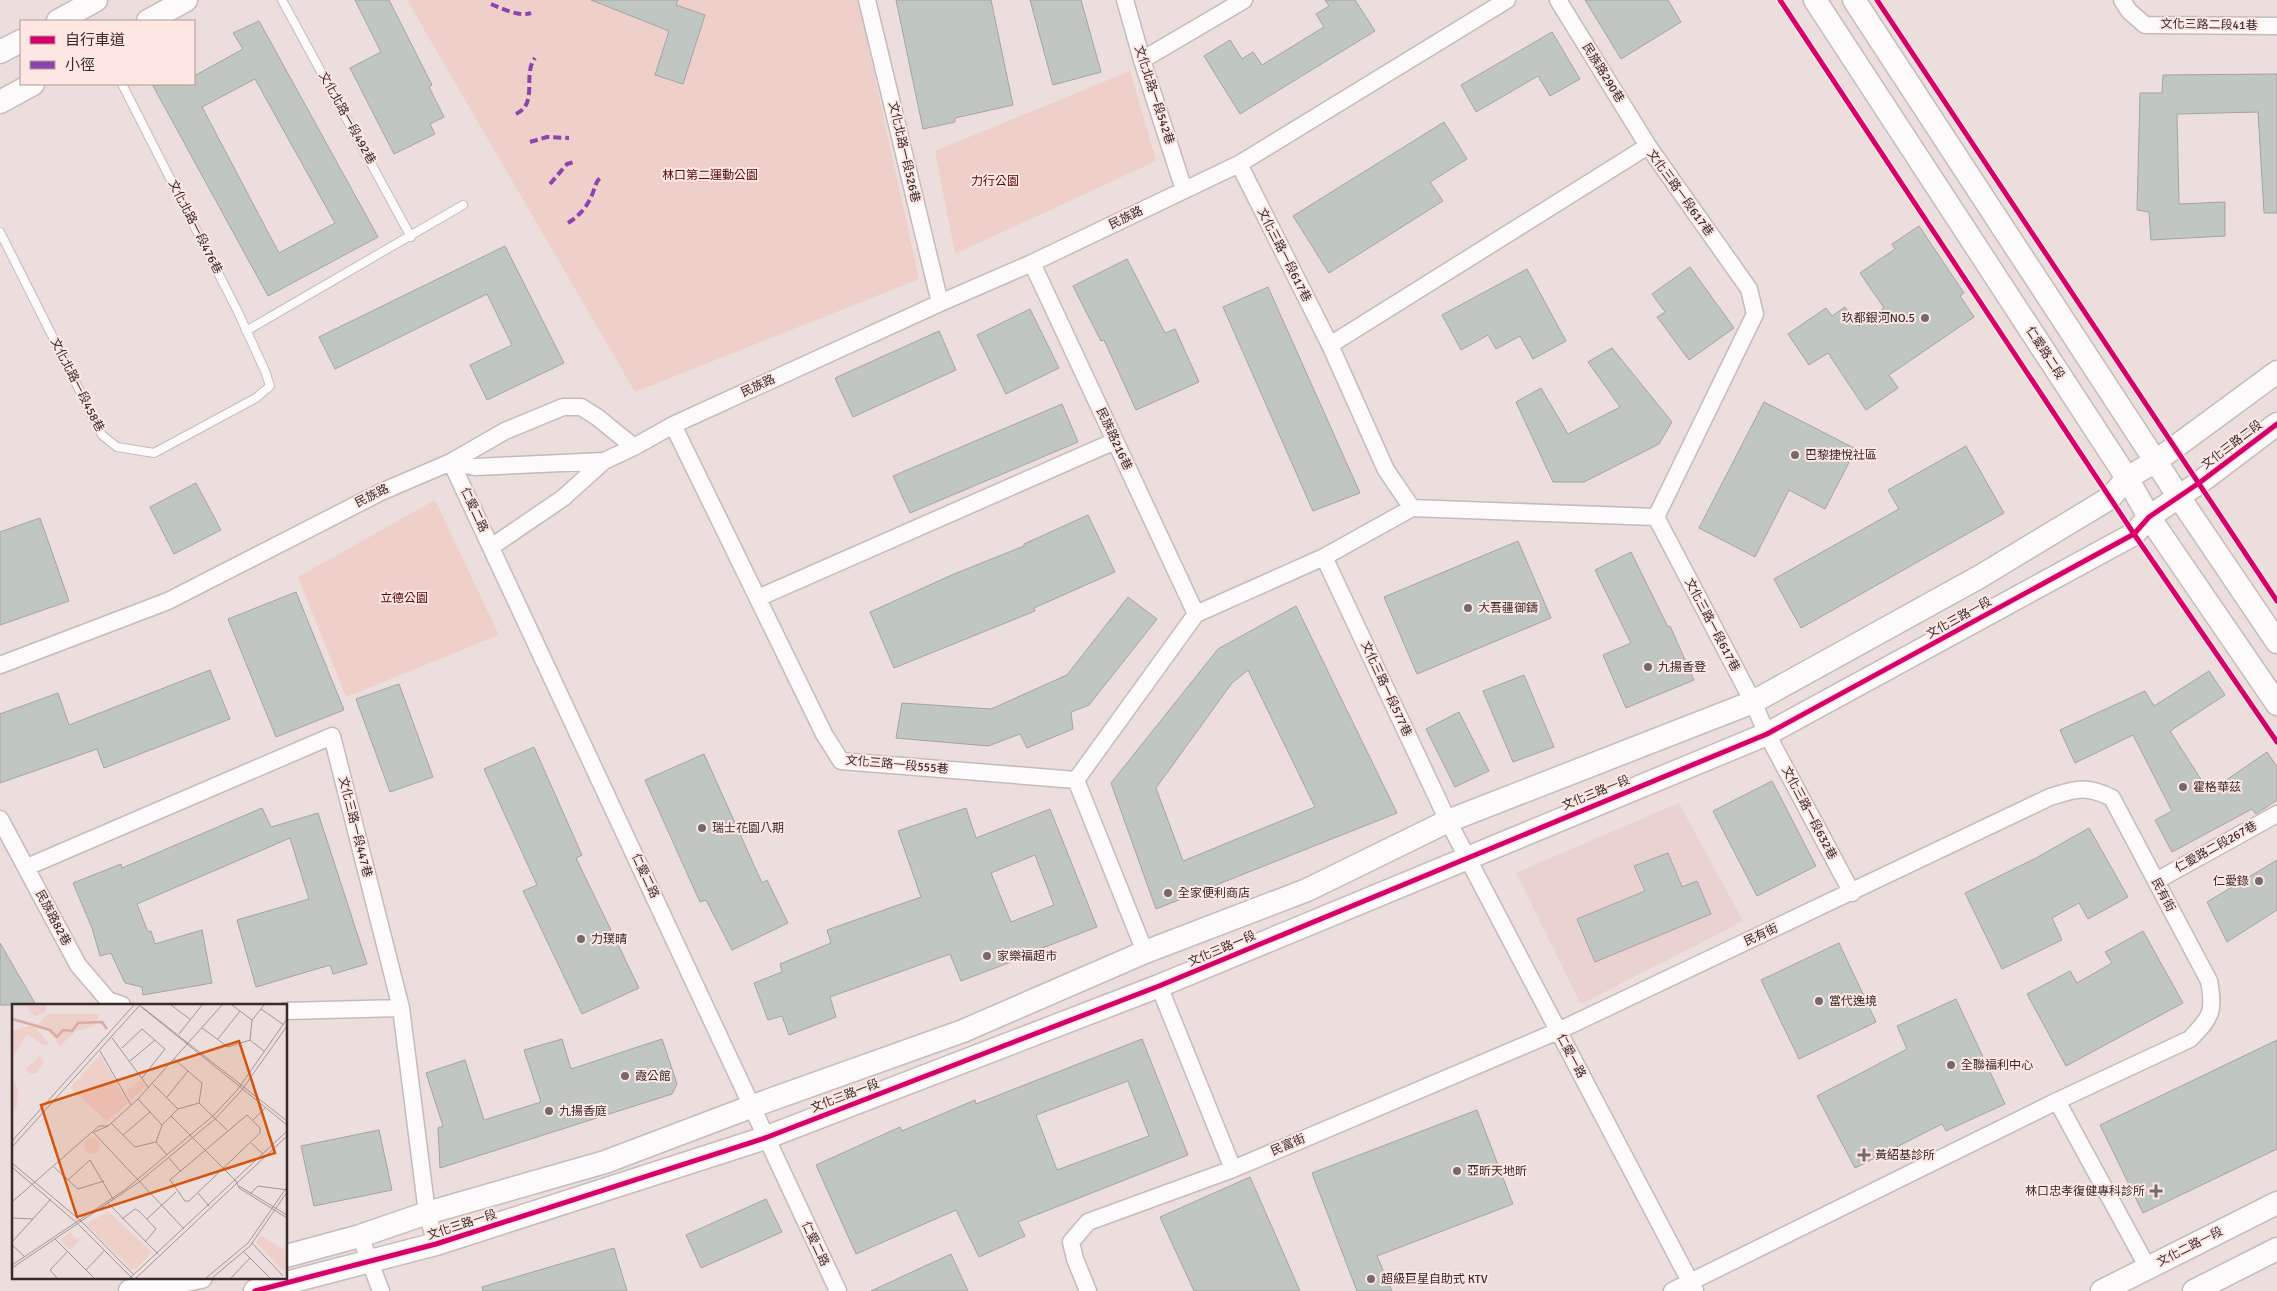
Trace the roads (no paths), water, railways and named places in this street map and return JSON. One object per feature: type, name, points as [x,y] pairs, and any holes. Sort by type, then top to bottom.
[{"type":"street","points":[[60,20],[96,0]]},
{"type":"street","points":[[150,20],[186,0]]},
{"type":"street","name":"文化北路一段526巷","points":[[868,0],[940,303]]},
{"type":"street","name":"文化北路一段542巷","points":[[1125,0],[1142,60],[1184,190]]},
{"type":"street","points":[[1142,60],[1244,0]]},
{"type":"street","name":"民族路","points":[[0,665],[168,601],[381,492],[451,462],[504,431],[563,406],[581,407],[634,447],[673,426],[940,303],[1032,263],[1239,164],[1507,0]]},
{"type":"street","name":"民族路290巷","points":[[1558,0],[1648,146]]},
{"type":"street","name":"仁愛路二段","points":[[1815,0],[2127,478],[2149,516],[2277,704]]},
{"type":"street","points":[[1854,0],[2179,497],[2277,642]]},
{"type":"street","name":"文化三路二段41巷","points":[[2122,0],[2129,11],[2145,25],[2277,26]]},
{"type":"street","points":[[0,52],[20,42]]},
{"type":"street","points":[[0,102],[31,85]]},
{"type":"street","name":"文化三路一段617巷","points":[[1330,345],[1648,146],[1748,289],[1755,314],[1656,517],[1753,702],[1766,734]]},
{"type":"street","name":"文化三路一段617巷","points":[[1239,164],[1330,345],[1386,470],[1412,508]]},
{"type":"street","name":"民族路216巷","points":[[1032,263],[1196,614]]},
{"type":"street","points":[[2127,478],[2156,460],[2277,372]]},
{"type":"street","name":"文化三路二段","points":[[2149,516],[2179,497],[2277,424]]},
{"type":"street","name":"文化三路一段555巷","points":[[673,426],[824,734],[841,761],[1076,780]]},
{"type":"street","points":[[758,598],[1115,441]]},
{"type":"street","points":[[491,547],[564,498],[604,461],[634,447]]},
{"type":"street","points":[[451,462],[475,467],[604,461]]},
{"type":"street","name":"仁愛二路","points":[[451,462],[838,1291]]},
{"type":"street","name":"文化三路一段","points":[[288,1255],[360,1236],[427,1213],[605,1162],[963,1030],[1145,952],[1307,890],[1448,820],[1753,702],[1981,576],[2110,498],[2127,478]]},
{"type":"street","points":[[1145,952],[1076,780],[1196,614],[1324,557],[1412,508],[1656,517]]},
{"type":"street","name":"文化三路一段","points":[[255,1291],[369,1263],[436,1244],[765,1138],[1159,986],[1467,856],[1766,734],[2134,534],[2149,516]]},
{"type":"street","name":"文化三路一段577巷","points":[[1324,557],[1448,820]]},
{"type":"street","name":"文化三路一段632巷","points":[[1766,734],[1852,893]]},
{"type":"street","name":"文化三路一段447巷","points":[[27,868],[332,736],[401,1008],[427,1213],[436,1244]]},
{"type":"street","name":"民有街","points":[[1558,1031],[1852,893],[2050,797],[2079,788],[2097,790],[2112,798],[2156,881],[2208,982],[2213,1004],[2205,1023],[2190,1039],[2057,1101],[1692,1287]]},
{"type":"street","name":"仁愛路二段267巷","points":[[2156,881],[2277,814]]},
{"type":"street","name":"民族路82巷","points":[[0,819],[78,965],[108,1000],[119,1004]]},
{"type":"street","name":"仁愛一路","points":[[1448,820],[1692,1287]]},
{"type":"street","points":[[1159,986],[1233,1169]]},
{"type":"street","points":[[288,1011],[401,1008]]},
{"type":"street","name":"民富街","points":[[1088,1291],[1071,1242],[1088,1222],[1233,1169],[1558,1031]]},
{"type":"street","points":[[2057,1101],[2148,1268]]},
{"type":"street","name":"文化二路一段","points":[[2102,1291],[2277,1203]]},
{"type":"street","points":[[360,1236],[381,1291]]},
{"type":"street","points":[[2194,1291],[2277,1249]]},
{"type":"street","points":[[130,1291],[196,1278]]},
{"type":"street","points":[[1672,1291],[1692,1287]]},
{"type":"lane","name":"文化北路一段492巷","points":[[282,0],[411,237]]},
{"type":"lane","name":"文化北路一段476巷","points":[[123,85],[266,371]]},
{"type":"lane","points":[[246,331],[464,205]]},
{"type":"lane","name":"文化北路一段458巷","points":[[0,232],[102,435],[117,447],[154,453],[256,398],[270,386],[266,371]]},
{"type":"place","name":"玖都銀河NO.5","points":[[1925,318]]},
{"type":"place","name":"巴黎捷悅社區","points":[[1795,455]]},
{"type":"place","name":"大吾疆御鑄","points":[[1468,608]]},
{"type":"place","name":"九揚香登","points":[[1648,667]]},
{"type":"place","name":"霍格華茲","points":[[2183,787]]},
{"type":"place","name":"瑞士花園八期","points":[[702,828]]},
{"type":"place","name":"仁愛錄","points":[[2259,881]]},
{"type":"place","name":"全家便利商店","points":[[1168,893]]},
{"type":"place","name":"力璞晴","points":[[581,939]]},
{"type":"place","name":"家樂福超市","points":[[987,956]]},
{"type":"place","name":"當代逸境","points":[[1819,1001]]},
{"type":"place","name":"全聯福利中心","points":[[1951,1065]]},
{"type":"place","name":"霞公館","points":[[625,1076]]},
{"type":"place","name":"九揚香庭","points":[[549,1111]]},
{"type":"place","name":"黃紹基診所","points":[[1864,1155]]},
{"type":"place","name":"亞昕天地昕","points":[[1457,1171]]},
{"type":"place","name":"林口忠孝復健專科診所","points":[[2156,1191]]},
{"type":"place","name":"超級巨星自助式 KTV","points":[[1371,1279]]},
{"type":"park label","name":"林口第二運動公園","points":[[710,175]]},
{"type":"park label","name":"力行公園","points":[[995,181]]},
{"type":"park label","name":"立德公園","points":[[404,598]]}]
